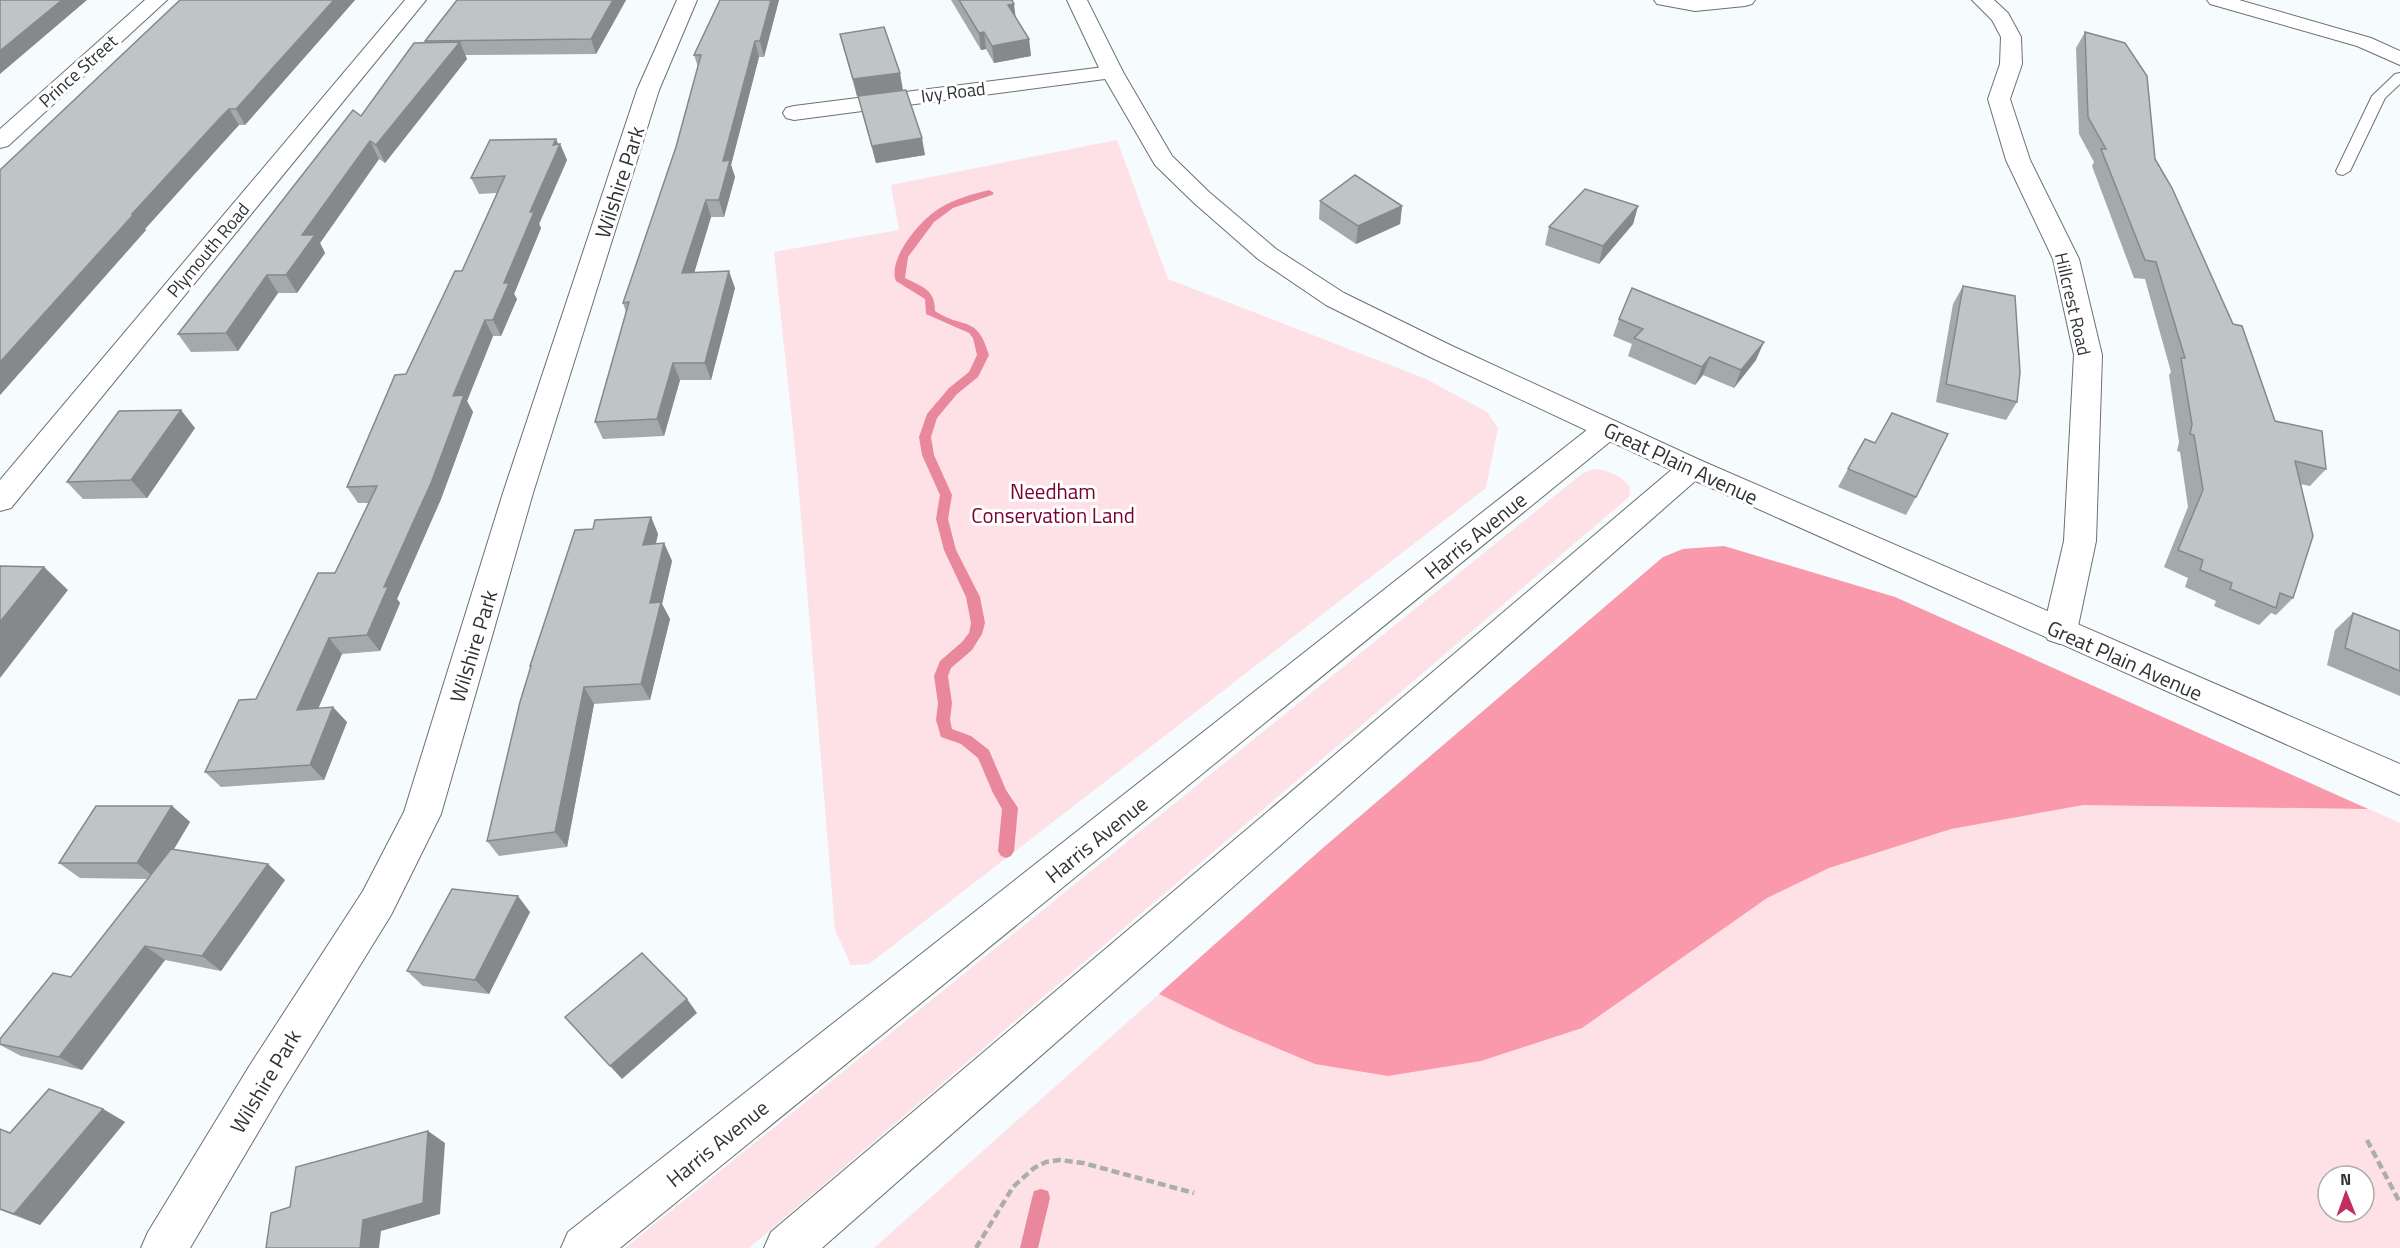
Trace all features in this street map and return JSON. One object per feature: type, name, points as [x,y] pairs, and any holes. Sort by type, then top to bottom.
[{"type":"street","name":"Prince Street","points":[[0,141],[157,0]]},
{"type":"street","name":"Plymouth Road","points":[[0,500],[416,0]]},
{"type":"street","name":"Wilshire Park","points":[[164,1248],[284,1050],[377,903],[422,814],[518,493],[648,90],[687,0]]},
{"type":"street","name":"Great Plain Avenue","points":[[1077,0],[1112,72],[1164,160],[1201,197],[1267,254],[1335,299],[1440,351],[1692,468],[2400,780]]},
{"type":"street","points":[[1664,0],[1695,4],[1745,0]]},
{"type":"street","name":"Hillcrest Road","points":[[1982,0],[2001,17],[2011,36],[2011,64],[2000,99],[2018,160],[2066,260],[2088,355],[2079,541],[2060,632]]},
{"type":"street","points":[[2217,0],[2364,42],[2400,59]]},
{"type":"street","name":"Ivy Road","points":[[794,113],[1112,72]]},
{"type":"street","name":"Harris Avenue","points":[[584,1248],[1607,429]]},
{"type":"street","points":[[787,1248],[1692,468]]},
{"type":"lane","points":[[2343,171],[2379,96],[2400,77]]},
{"type":"path","points":[[2367,1140],[2400,1203]]},
{"type":"path","points":[[976,1248],[1010,1191],[1028,1172],[1046,1162],[1065,1159],[1194,1193]]},
{"type":"green space","name":"Needham Conservation Land","points":[[1117,140],[1168,279],[1426,379],[1487,412],[1498,428],[1486,488],[869,964],[851,965],[835,930],[797,468],[774,252],[899,230],[891,185]]},
{"type":"green space","points":[[1594,469],[1609,472],[1623,480],[1630,487],[1629,497],[749,1248],[625,1248],[1583,473]]},
{"type":"green space","points":[[1895,597],[2400,823],[2400,1248],[874,1248],[1324,847]]},
{"type":"shaded area","points":[[1724,546],[1895,597],[2368,809],[2083,805],[1951,829],[1829,868],[1767,898],[1582,1028],[1481,1061],[1388,1076],[1315,1064],[1229,1028],[1159,994],[1324,847],[1663,557],[1683,549]]},
{"type":"building","points":[[0,0],[62,0],[0,51]]},
{"type":"building","points":[[180,0],[334,0],[236,109],[229,109],[220,118],[0,362],[0,170]]},
{"type":"building","points":[[457,0],[613,0],[591,39],[425,41]]},
{"type":"building","points":[[720,0],[771,0],[760,41],[755,41],[723,161],[730,160],[719,200],[706,200],[682,273],[729,271],[705,363],[673,363],[657,419],[595,422],[629,302],[623,303],[676,147],[701,55],[694,55]]},
{"type":"building","points":[[959,0],[1012,0],[1014,4],[1008,5],[1029,39],[992,46],[984,32],[979,33]]},
{"type":"building","points":[[884,27],[900,73],[853,79],[840,34]]},
{"type":"building","points":[[2085,32],[2125,43],[2147,76],[2155,159],[2172,188],[2233,324],[2242,326],[2275,421],[2322,431],[2326,469],[2295,461],[2313,536],[2293,598],[2280,593],[2276,608],[2230,589],[2232,583],[2200,570],[2203,560],[2178,550],[2203,490],[2194,435],[2190,434],[2192,424],[2181,358],[2185,358],[2156,262],[2145,260],[2101,149],[2106,149],[2088,117]]},
{"type":"building","points":[[460,42],[376,145],[370,141],[302,235],[315,235],[286,275],[267,275],[226,333],[178,334],[353,110],[361,116],[414,43]]},
{"type":"building","points":[[906,90],[922,138],[872,146],[858,96]]},
{"type":"building","points":[[556,139],[553,145],[560,144],[530,212],[534,212],[504,283],[509,283],[493,320],[485,320],[453,396],[464,395],[431,483],[384,587],[388,587],[367,635],[329,638],[297,710],[333,707],[310,765],[205,772],[239,700],[256,699],[318,573],[335,573],[377,486],[347,487],[395,375],[406,374],[455,271],[462,271],[505,176],[471,178],[490,140]]},
{"type":"building","points":[[1355,175],[1402,206],[1358,226],[1320,201]]},
{"type":"building","points":[[1585,189],[1638,206],[1603,246],[1549,227]]},
{"type":"building","points":[[1963,286],[2015,296],[2020,372],[2017,402],[1946,384]]},
{"type":"building","points":[[1632,288],[1764,342],[1741,370],[1710,357],[1702,367],[1634,338],[1643,329],[1619,319]]},
{"type":"building","points":[[181,410],[131,480],[67,482],[119,411]]},
{"type":"building","points":[[1892,413],[1948,434],[1916,497],[1848,469],[1865,439],[1875,443]]},
{"type":"building","points":[[651,517],[643,545],[664,543],[650,603],[661,602],[641,684],[584,687],[555,832],[487,841],[530,666],[575,530],[593,529],[595,520]]},
{"type":"building","points":[[0,566],[44,567],[0,622]]},
{"type":"building","points":[[2353,613],[2400,631],[2400,671],[2345,648]]},
{"type":"building","points":[[96,806],[172,806],[137,863],[59,863]]},
{"type":"building","points":[[171,849],[268,864],[202,956],[145,946],[59,1057],[0,1044],[0,1039],[53,973],[71,977]]},
{"type":"building","points":[[452,889],[518,896],[475,980],[407,971]]},
{"type":"building","points":[[642,953],[687,999],[610,1066],[565,1017]]},
{"type":"building","points":[[49,1089],[103,1109],[14,1214],[0,1209],[0,1129],[10,1133]]},
{"type":"building","points":[[428,1131],[423,1203],[363,1220],[360,1248],[266,1248],[271,1213],[290,1207],[296,1167]]},
{"type":"waterway","points":[[989,193],[958,203],[936,215],[926,224],[905,252],[899,273],[900,279],[925,293],[930,299],[930,312],[973,331],[978,337],[983,355],[974,374],[953,391],[931,417],[925,437],[928,455],[946,495],[942,519],[950,550],[973,597],[978,623],[975,634],[967,646],[945,665],[941,676],[945,703],[943,720],[946,733],[966,740],[984,754],[1000,793],[1010,808],[1006,851]]},
{"type":"waterway","points":[[1029,1248],[1041,1198]]}]
